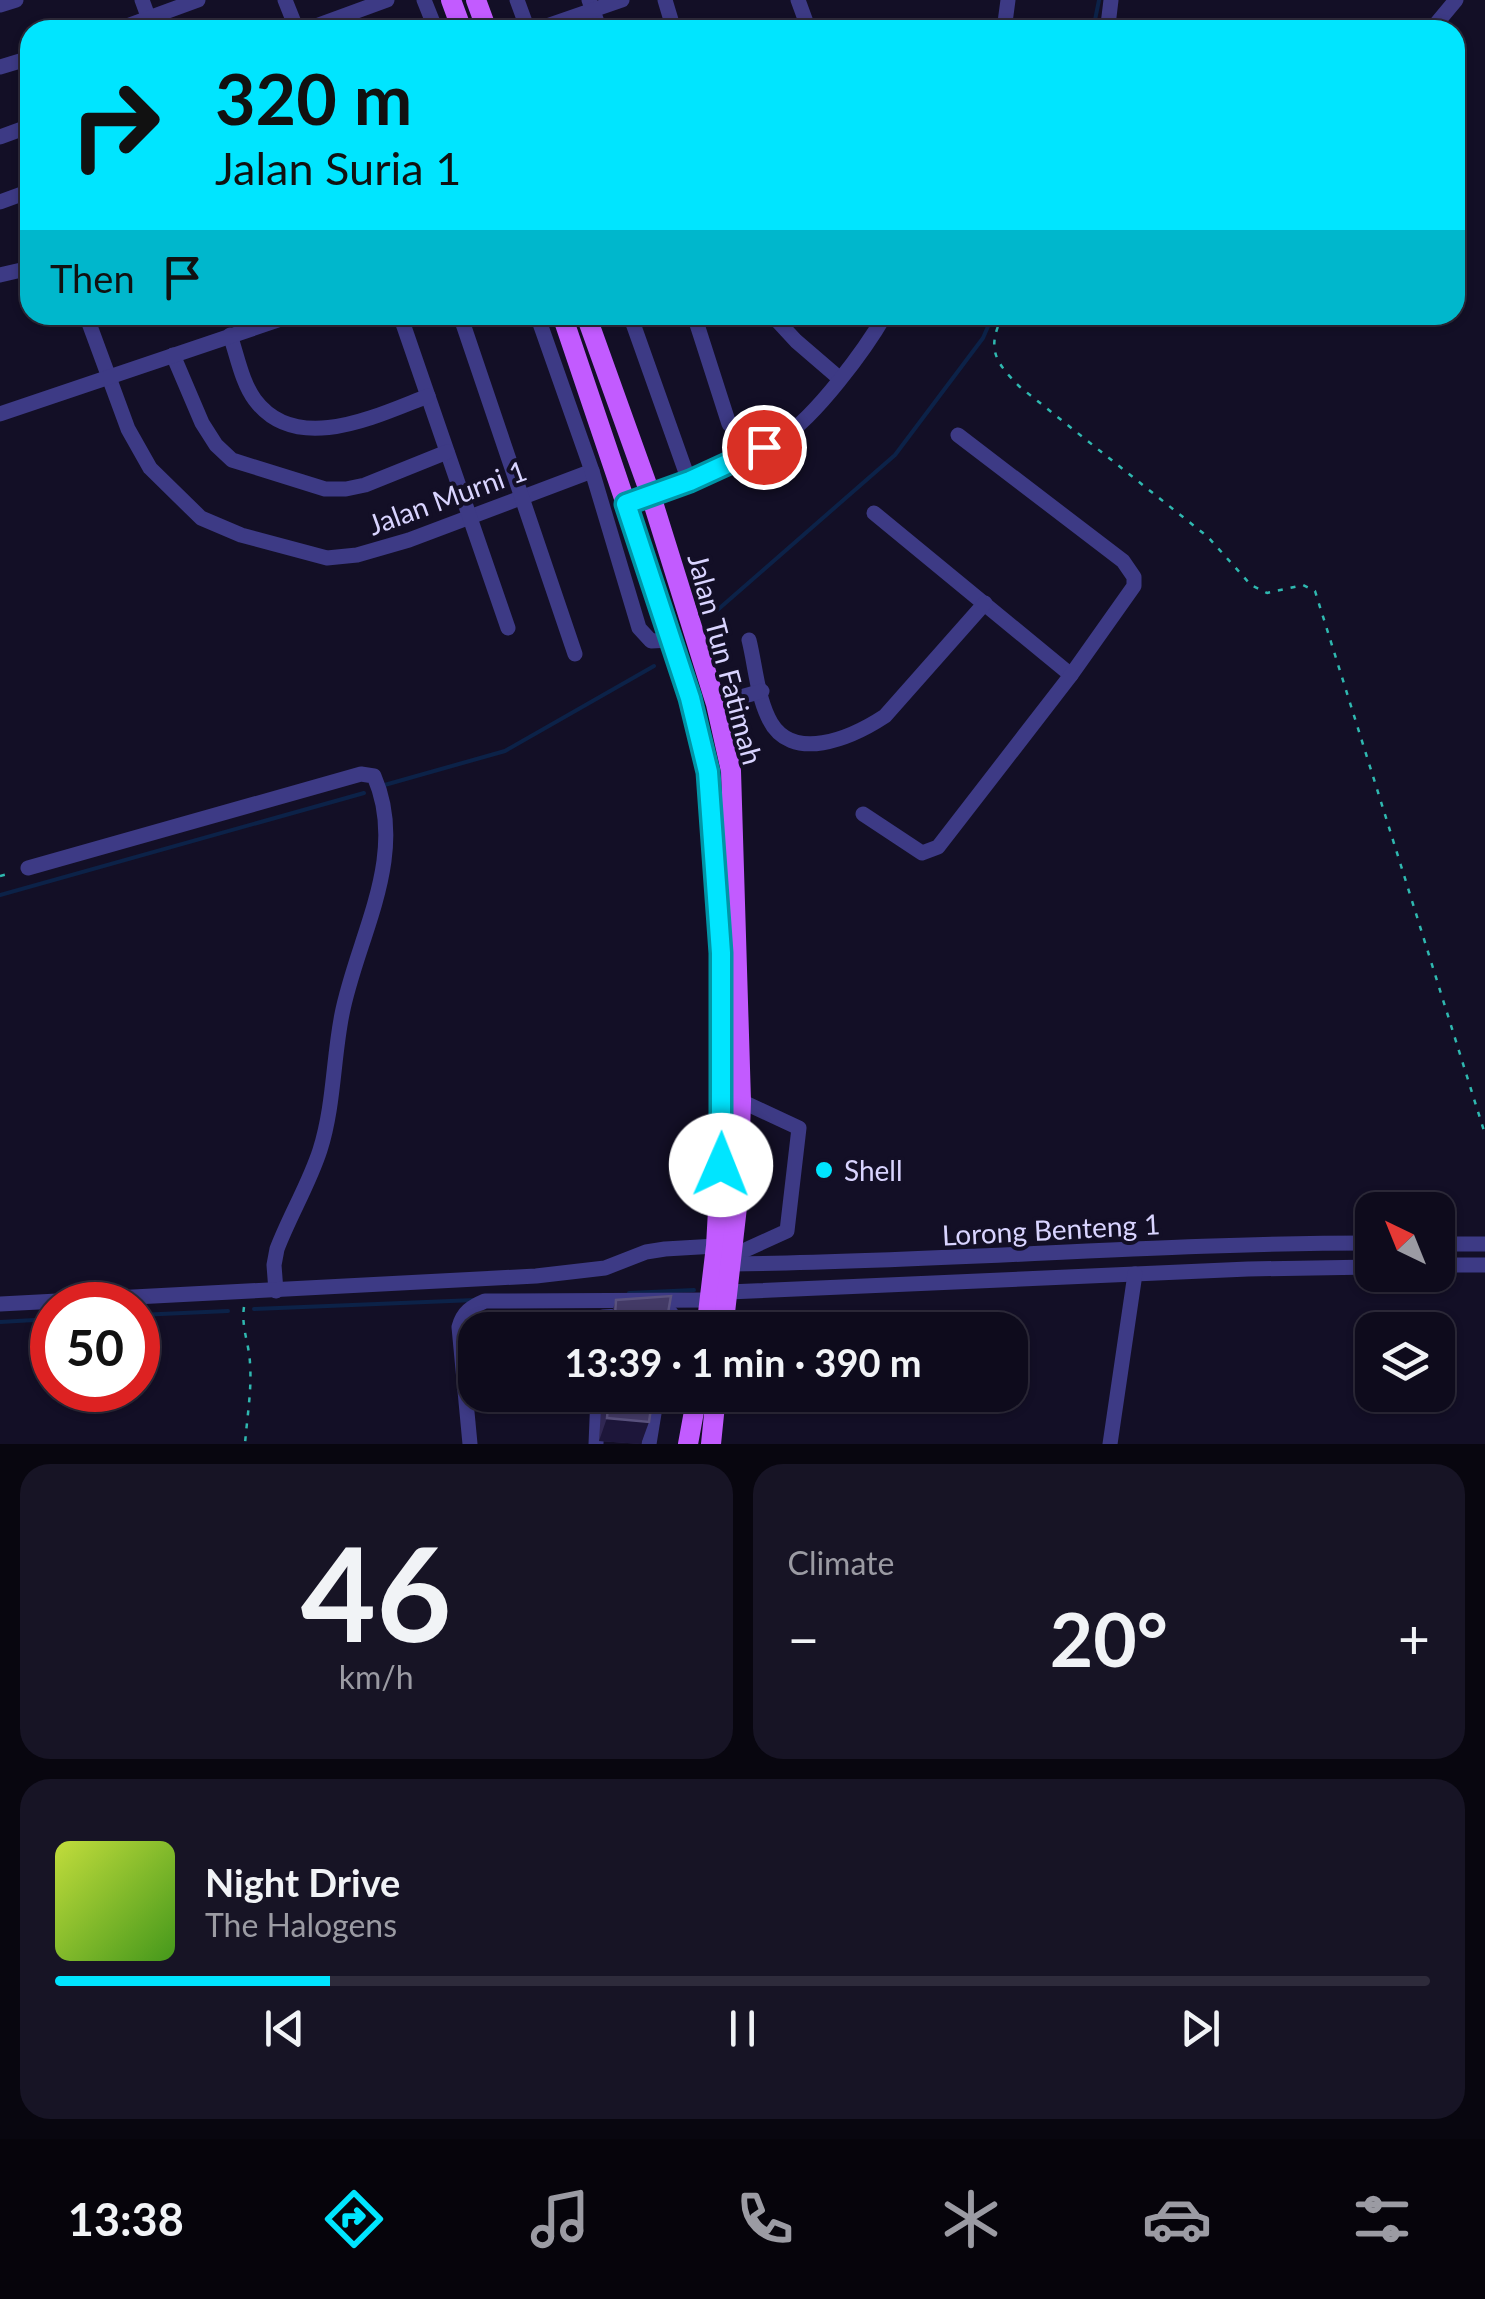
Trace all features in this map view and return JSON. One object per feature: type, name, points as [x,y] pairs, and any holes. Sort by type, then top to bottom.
[{"type":"main road","name":"Jalan Tun Fatimah","points":[[565,325],[672,640],[698,727],[710,794],[721,953],[726,1255]]},
{"type":"main road","name":"Jalan Tun Fatimah","points":[[590,325],[651,496],[716,704],[733,793],[741,1101],[726,1255],[713,1312]]},
{"type":"main road","name":"Jalan Tun Fatimah","points":[[719,1296],[721,1312]]},
{"type":"main road","points":[[688,1444],[693,1412]]},
{"type":"main road","points":[[710,1444],[714,1412]]},
{"type":"street","points":[[0,6],[16,0]]},
{"type":"street","points":[[159,20],[198,0]]},
{"type":"street","points":[[327,20],[360,5],[386,0]]},
{"type":"street","points":[[556,20],[591,5],[622,0]]},
{"type":"street","points":[[1439,20],[1456,0]]},
{"type":"street","name":"Jalan Murni 1","points":[[89,325],[107,379],[137,448],[182,502],[220,528],[327,558],[342,558],[410,540],[592,472]]},
{"type":"street","points":[[0,414],[262,325]]},
{"type":"street","points":[[403,325],[508,628]]},
{"type":"street","points":[[463,325],[574,654]]},
{"type":"street","points":[[541,325],[592,472],[639,628],[651,641],[672,640]]},
{"type":"street","points":[[634,325],[690,481]]},
{"type":"street","points":[[697,325],[729,424]]},
{"type":"street","points":[[781,325],[839,378]]},
{"type":"street","points":[[626,504],[690,481],[784,436],[814,410],[878,325]]},
{"type":"street","points":[[230,335],[252,397],[270,415],[289,424],[340,429],[428,396]]},
{"type":"street","points":[[174,355],[202,423],[232,460],[325,489],[346,489],[447,452]]},
{"type":"street","points":[[863,814],[912,849],[930,852],[938,846],[1130,596],[1134,577],[1122,561],[958,434]]},
{"type":"street","points":[[874,513],[1071,675]]},
{"type":"street","points":[[750,640],[768,717],[778,732],[807,746],[854,732],[885,716],[985,603]]},
{"type":"street","points":[[716,704],[762,691]]},
{"type":"street","points":[[28,868],[362,774],[374,776],[386,838],[379,892],[350,975],[324,1137],[278,1249],[274,1265],[276,1291]]},
{"type":"street","points":[[726,1255],[787,1231],[799,1128],[741,1101]]},
{"type":"street","name":"Lorong Benteng 1","points":[[0,1304],[553,1274],[605,1268],[646,1252],[874,1262],[1355,1243]]},
{"type":"street","points":[[1455,1244],[1485,1244]]},
{"type":"street","points":[[1455,1265],[1485,1264]]},
{"type":"street","points":[[470,1444],[458,1328],[462,1316],[485,1301],[719,1296],[1355,1267]]},
{"type":"street","points":[[1110,1444],[1135,1274]]},
{"type":"street","points":[[596,1444],[597,1412]]},
{"type":"street","points":[[649,1444],[655,1412]]},
{"type":"path","points":[[999,325],[994,338],[995,356],[1020,386],[1208,537],[1252,585],[1267,593],[1304,585],[1315,591],[1485,1134]]},
{"type":"path","points":[[245,1444],[251,1378],[241,1323],[246,1293]]},
{"type":"building","points":[[671,1296],[668,1312],[615,1312],[616,1300]]},
{"type":"building","points":[[608,1412],[650,1412],[649,1422],[607,1418]]},
{"type":"waterway","points":[[1095,20],[1099,0]]},
{"type":"waterway","points":[[714,613],[895,455],[983,338],[989,325]]},
{"type":"waterway","points":[[381,786],[505,751],[654,666]]},
{"type":"waterway","points":[[0,895],[364,793]]},
{"type":"waterway","points":[[629,1293],[694,1290]]},
{"type":"waterway","points":[[254,1309],[475,1300]]},
{"type":"waterway","points":[[160,1314],[228,1311]]},
{"type":"waterway","points":[[0,1322],[30,1320]]},
{"type":"place","name":"Shell","points":[[824,1170]]},
{"type":"route","points":[[721,1165],[721,953],[708,772],[690,698],[626,504],[690,481],[764,447]]}]
